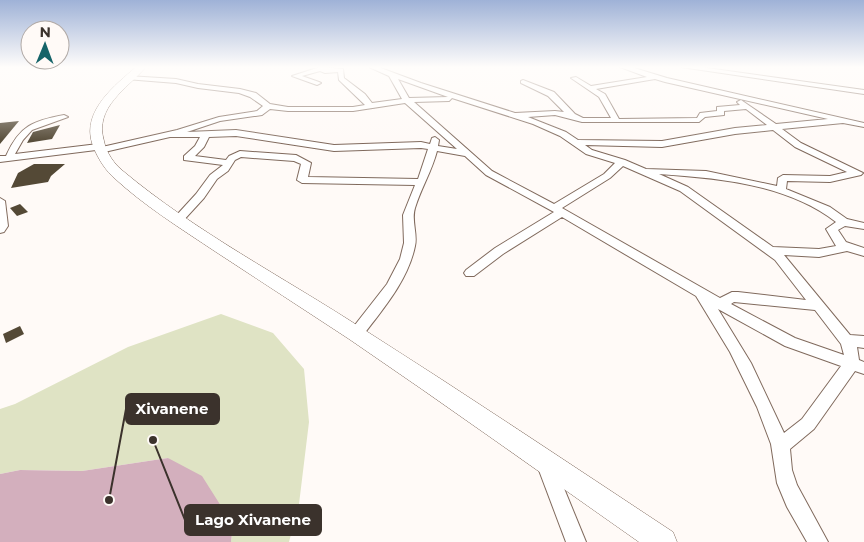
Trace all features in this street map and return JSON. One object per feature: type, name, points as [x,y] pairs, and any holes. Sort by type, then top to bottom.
[{"type":"main road","points":[[114,92],[106,100],[98,116],[95,132],[99,149],[107,163],[116,172],[178,220],[356,334],[663,542]]},
{"type":"street","points":[[244,92],[253,95],[268,106],[304,109],[371,107],[407,100],[464,98]]},
{"type":"street","points":[[357,92],[371,107]]},
{"type":"street","points":[[400,92],[468,154],[497,177],[559,210],[700,294],[790,342],[857,366]]},
{"type":"street","points":[[446,92],[515,115],[553,130],[594,154],[622,162],[684,189],[748,236],[772,251],[846,340],[857,366]]},
{"type":"street","points":[[547,92],[551,94],[572,116]]},
{"type":"street","points":[[597,92],[602,96],[616,121]]},
{"type":"street","points":[[719,92],[864,125]]},
{"type":"street","points":[[735,96],[798,144],[860,172]]},
{"type":"street","points":[[4,158],[99,149],[167,134],[219,119],[259,113],[268,106]]},
{"type":"street","points":[[515,115],[541,112],[572,116],[582,120],[680,122],[699,120],[702,115],[721,113],[720,109],[747,107]]},
{"type":"street","points":[[4,158],[21,134],[29,127],[64,117]]},
{"type":"street","points":[[576,143],[662,144],[694,138],[846,120]]},
{"type":"street","points":[[680,122],[694,138]]},
{"type":"street","points":[[356,334],[392,286],[406,259],[410,243],[408,215],[427,170],[432,146],[441,128]]},
{"type":"street","points":[[167,134],[205,135],[242,133],[334,148],[402,145],[432,146],[468,154]]},
{"type":"street","points":[[205,135],[205,139],[200,147],[187,158],[229,163]]},
{"type":"street","points":[[296,158],[307,144]]},
{"type":"street","points":[[178,220],[200,196],[213,177],[232,158],[240,154],[296,158],[306,163],[302,180],[421,182]]},
{"type":"street","points":[[470,273],[498,251],[607,176],[622,162]]},
{"type":"street","points":[[640,170],[714,175],[781,190],[826,209],[843,222],[864,226]]},
{"type":"street","points":[[781,190],[783,178],[830,179],[860,172]]},
{"type":"street","points":[[0,201],[2,226],[0,230]]},
{"type":"street","points":[[843,222],[832,229],[842,245],[864,252]]},
{"type":"street","points":[[772,251],[830,252],[842,250],[842,245]]},
{"type":"street","points":[[700,294],[737,353],[781,446],[784,474],[790,492],[818,542]]},
{"type":"street","points":[[719,304],[732,297],[738,297],[818,306]]},
{"type":"street","points":[[846,340],[864,342]]},
{"type":"street","points":[[781,446],[808,424],[857,366]]},
{"type":"street","points":[[545,462],[576,542]]},
{"type":"green space","points":[[221,314],[273,333],[304,369],[309,422],[299,504],[289,542],[231,542],[233,525],[168,458],[82,471],[20,470],[0,474],[0,409],[15,404],[128,347]]},
{"type":"shaded area","points":[[168,458],[202,476],[233,525],[231,542],[0,542],[0,474],[20,470],[82,471]]},
{"type":"building","points":[[19,121],[0,144],[0,123]]},
{"type":"building","points":[[60,125],[52,139],[27,143],[33,132]]},
{"type":"building","points":[[34,164],[65,164],[51,176],[48,182],[11,188],[18,173]]},
{"type":"building","points":[[20,204],[28,212],[17,216],[10,208]]},
{"type":"building","points":[[20,326],[24,334],[6,343],[3,334]]},
{"type":"place","name":"Lago Xivanene","points":[[153,440]]},
{"type":"place","name":"Xivanene","points":[[109,500]]}]
